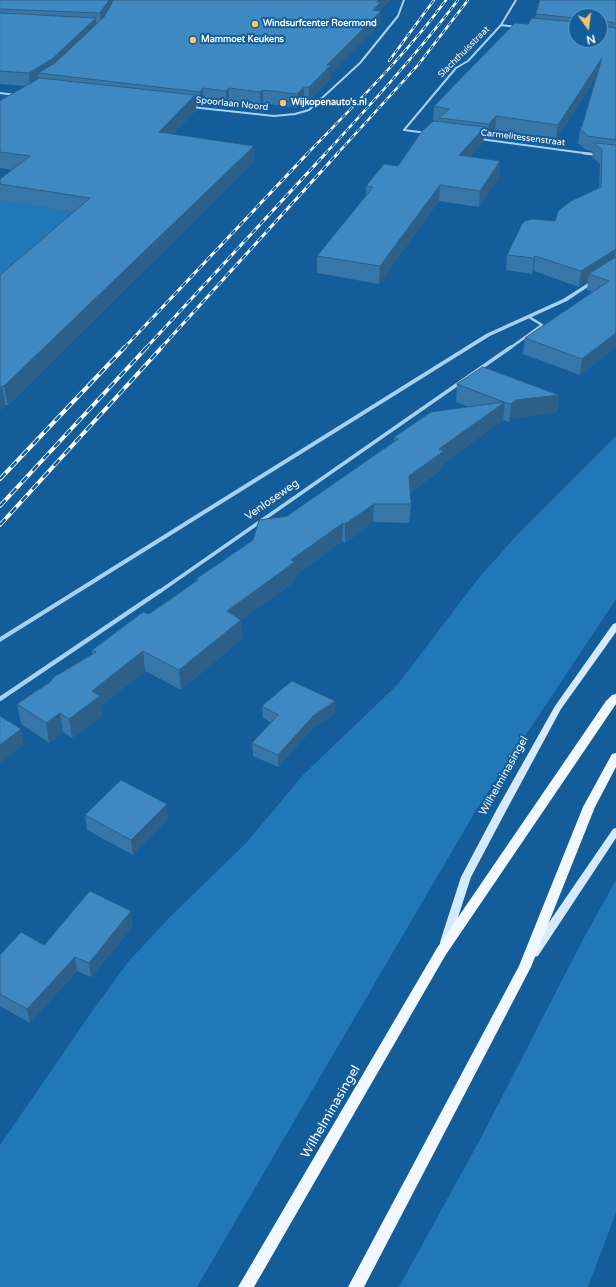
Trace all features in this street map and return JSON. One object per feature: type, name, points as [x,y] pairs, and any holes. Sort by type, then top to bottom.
[{"type":"main road","name":"Wilhelminasingel","points":[[441,952],[466,876],[558,708],[616,626]]},
{"type":"main road","name":"Wilhelminasingel","points":[[246,1287],[441,952],[606,710],[616,698]]},
{"type":"main road","points":[[525,967],[589,807],[616,757]]},
{"type":"main road","points":[[356,1287],[525,967],[616,830]]},
{"type":"street","name":"Spoorlaan Noord","points":[[189,106],[274,116],[296,114],[309,110],[360,63],[398,16],[404,0]]},
{"type":"street","name":"Slachthuisstraat","points":[[427,133],[404,130],[456,68],[468,60],[501,25],[516,0]]},
{"type":"street","points":[[501,25],[523,27]]},
{"type":"street","points":[[0,93],[20,95],[13,99]]},
{"type":"street","name":"Carmelitessenstraat","points":[[474,139],[600,155]]},
{"type":"street","points":[[0,640],[488,335],[565,300],[598,279]]},
{"type":"street","name":"Venloseweg","points":[[0,699],[173,582],[542,325],[529,317]]},
{"type":"shaded area","points":[[0,183],[102,196],[0,278]]},
{"type":"shaded area","points":[[616,436],[616,599],[478,807],[197,1287],[0,1287],[0,1145],[93,1010],[128,962],[170,917],[246,843],[304,774],[398,684],[477,580],[516,536]]},
{"type":"shaded area","points":[[616,880],[616,1213],[588,1287],[399,1287],[483,1134],[580,945]]},
{"type":"building","points":[[0,0],[109,0],[100,13],[0,9]]},
{"type":"building","points":[[114,0],[379,0],[377,2],[381,2],[373,10],[381,11],[327,65],[331,65],[309,87],[304,87],[297,94],[263,90],[260,92],[229,88],[226,91],[203,88],[200,92],[38,73],[55,63],[104,17]]},
{"type":"building","points":[[540,0],[616,0],[616,23],[608,22],[608,8],[568,8],[568,17],[536,14]]},
{"type":"building","points":[[0,13],[96,18],[52,59],[29,73],[0,71]]},
{"type":"building","points":[[532,18],[568,21],[568,48],[608,48],[608,27],[616,28],[616,140],[588,136],[580,129],[602,58],[558,125],[496,116],[489,124],[439,118],[449,109],[434,106],[515,23],[528,24]]},
{"type":"building","points":[[40,78],[195,95],[159,132],[254,146],[4,386],[0,388],[0,275],[90,198],[0,184],[0,179],[30,156],[0,152],[0,101]]},
{"type":"building","points":[[434,121],[485,127],[459,155],[500,161],[480,191],[440,185],[380,266],[317,256],[373,187],[366,186],[384,164],[398,166],[422,131]]},
{"type":"building","points":[[594,143],[616,145],[616,249],[581,271],[535,256],[534,258],[507,255],[522,224],[525,221],[533,219],[555,221],[558,211],[571,201],[601,187],[602,150]]},
{"type":"building","points":[[616,257],[616,333],[582,359],[525,338],[609,281],[589,274]]},
{"type":"building","points":[[483,367],[559,395],[516,400],[511,404],[505,402],[439,449],[444,451],[409,476],[411,504],[374,504],[345,524],[343,523],[291,560],[295,562],[227,611],[241,620],[179,670],[143,651],[92,691],[100,696],[69,719],[60,713],[46,723],[17,704],[50,682],[54,677],[96,652],[92,650],[143,612],[149,614],[198,580],[196,579],[253,540],[259,520],[287,516],[398,439],[394,437],[431,412],[504,402],[457,384]]},
{"type":"building","points":[[292,681],[335,701],[313,716],[278,755],[252,743],[278,715],[262,706]]},
{"type":"building","points":[[0,716],[21,729],[0,745]]},
{"type":"building","points":[[121,780],[167,804],[131,840],[85,815]]},
{"type":"building","points":[[90,891],[131,911],[89,963],[75,957],[27,1009],[0,994],[0,955],[21,932],[44,945]]},
{"type":"railway","points":[[389,61],[434,0]]},
{"type":"railway","points":[[307,154],[397,60],[446,0]]},
{"type":"railway","points":[[325,154],[410,59],[458,0]]},
{"type":"railway","points":[[337,154],[418,65],[468,0]]},
{"type":"railway","points":[[124,348],[308,153]]},
{"type":"railway","points":[[146,348],[326,153]]},
{"type":"railway","points":[[161,348],[338,153]]},
{"type":"railway","points":[[0,479],[125,347]]},
{"type":"railway","points":[[0,506],[147,347]]},
{"type":"railway","points":[[0,525],[162,347]]},
{"type":"place","name":"Windsurfcenter Roermond","points":[[255,24]]},
{"type":"place","name":"Mammoet Keukens","points":[[193,40]]},
{"type":"place","name":"Wijkopenauto's.nl","points":[[283,103]]}]
